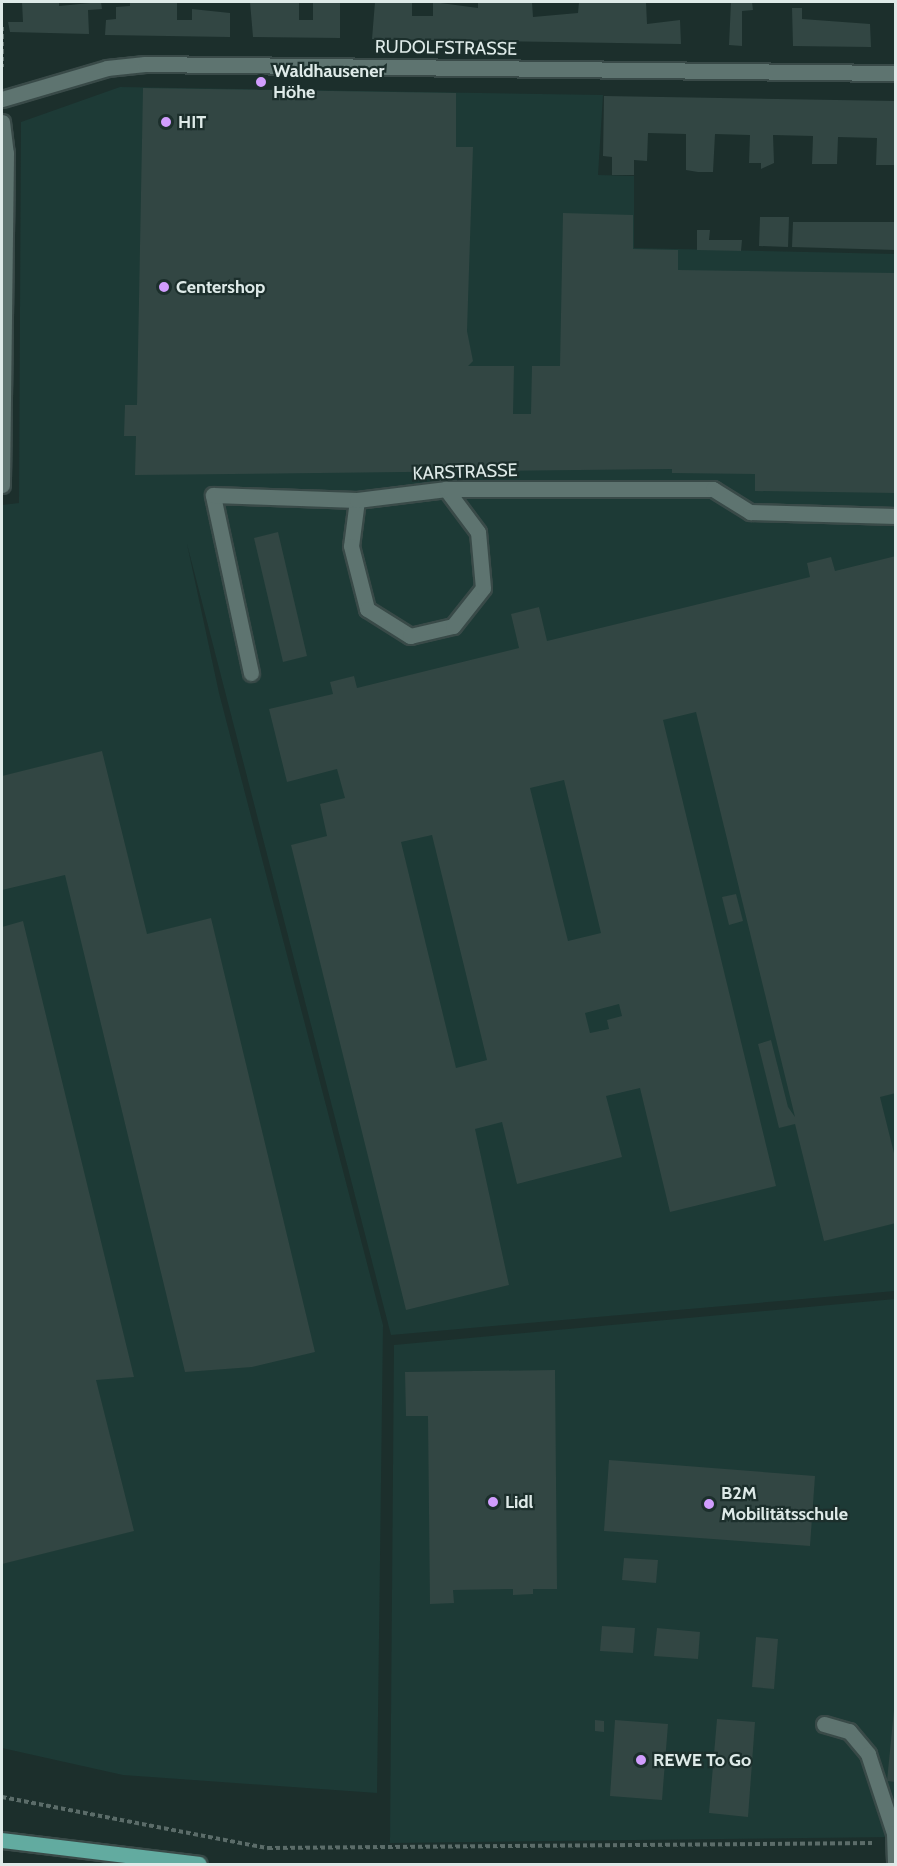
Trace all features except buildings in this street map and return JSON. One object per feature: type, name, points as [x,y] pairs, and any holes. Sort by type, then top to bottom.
[{"type":"main road","points":[[2,1840],[200,1864]]},
{"type":"street","name":"RUDOLFSTRASSE","points":[[2,99],[107,68],[145,64],[896,73]]},
{"type":"street","points":[[2,122],[6,153],[2,485]]},
{"type":"street","points":[[357,500],[351,546],[367,609],[410,636],[453,626],[483,588],[478,532],[446,489]]},
{"type":"street","name":"KARSTRASSE","points":[[251,673],[213,495],[357,500],[446,489],[713,489],[750,512],[896,516]]},
{"type":"street","points":[[824,1724],[849,1731],[868,1754],[894,1833],[895,1864]]},
{"type":"path","points":[[2,27],[2,67]]},
{"type":"path","points":[[2,1797],[268,1848],[894,1833]]},
{"type":"shaded area","points":[[120,87],[603,95],[598,175],[634,176],[634,248],[895,254],[895,1291],[391,1335],[187,544],[219,693],[383,1325],[377,1793],[123,1775],[2,1748],[2,505],[19,503],[21,122]]},
{"type":"shaded area","points":[[895,1299],[895,1837],[390,1843],[394,1345]]},
{"type":"place","name":"Waldhausener Höhe","points":[[261,82]]},
{"type":"place","name":"HIT","points":[[166,122]]},
{"type":"place","name":"Centershop","points":[[164,287]]},
{"type":"place","name":"Lidl","points":[[493,1502]]},
{"type":"place","name":"B2M Mobilitätsschule","points":[[709,1504]]},
{"type":"place","name":"REWE To Go","points":[[641,1760]]}]
